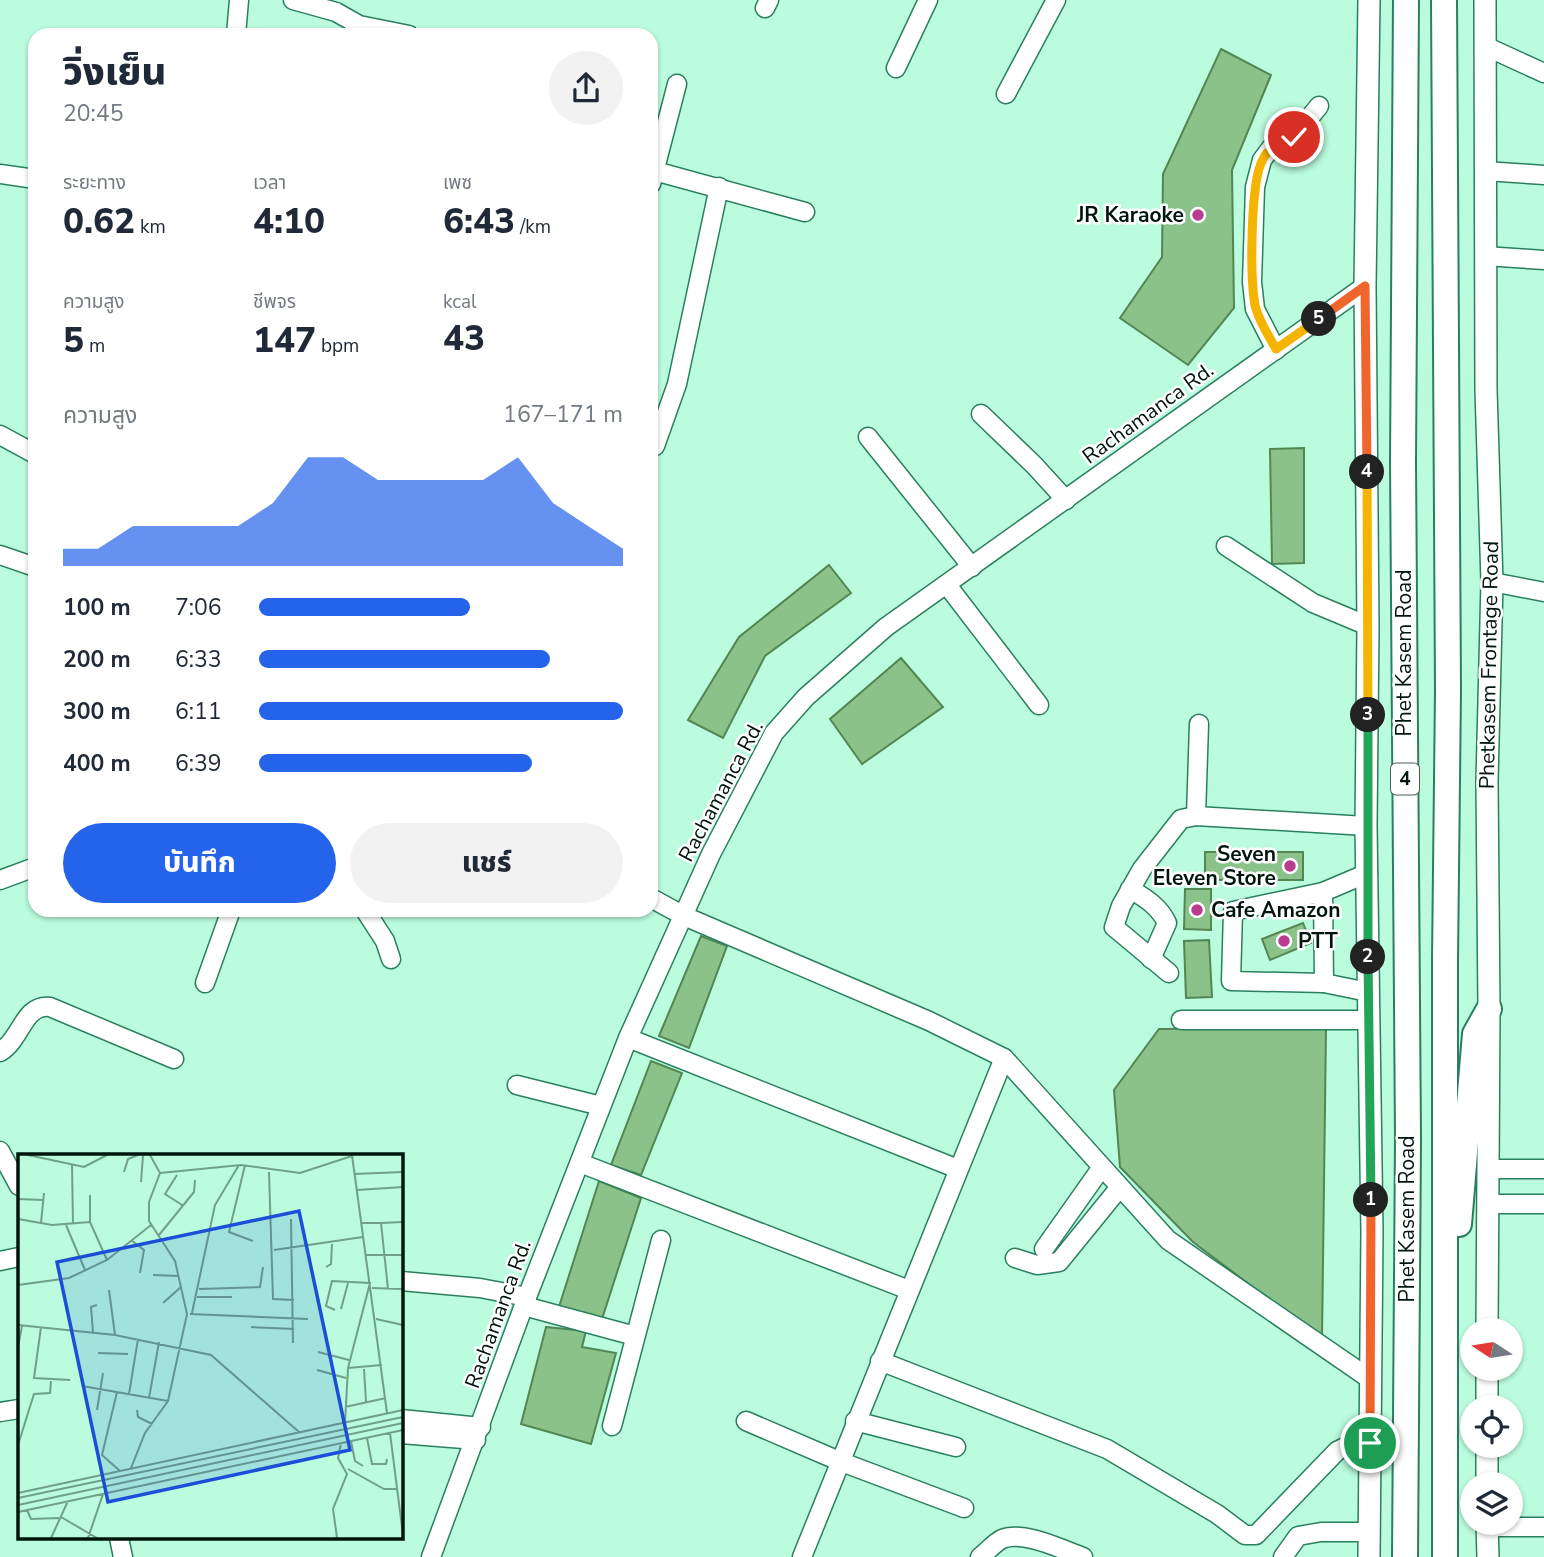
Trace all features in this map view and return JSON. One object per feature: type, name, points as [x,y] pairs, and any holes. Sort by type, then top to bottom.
[{"type":"highway","name":"Phet Kasem Road","points":[[1405,1557],[1408,1139],[1403,463],[1406,0]]},
{"type":"highway","name":"Phet Kasem Road","points":[[1444,0],[1448,690],[1445,1557]]},
{"type":"highway","points":[[1445,1281],[1456,1268],[1475,1034],[1489,1009]]},
{"type":"main road","name":"4","points":[[1369,0],[1365,286],[1368,626],[1366,827],[1372,1232],[1369,1557]]},
{"type":"main road","name":"Phetkasem Frontage Road","points":[[1485,0],[1486,390],[1492,582],[1487,781],[1487,1318]]},
{"type":"main road","points":[[1487,1535],[1488,1557]]},
{"type":"street","points":[[237,28],[240,0]]},
{"type":"street","points":[[293,0],[337,12],[359,25],[374,28]]},
{"type":"street","points":[[896,68],[928,0]]},
{"type":"street","points":[[1006,94],[1056,0]]},
{"type":"street","points":[[1485,46],[1544,73]]},
{"type":"street","points":[[658,153],[677,84]]},
{"type":"street","points":[[1276,349],[1255,309],[1252,282],[1255,187],[1262,160],[1272,148],[1294,137],[1319,106]]},
{"type":"street","points":[[1485,171],[1544,175]]},
{"type":"street","points":[[0,174],[28,178]]},
{"type":"street","points":[[658,176],[719,187],[805,212]]},
{"type":"street","points":[[658,438],[677,384],[719,187]]},
{"type":"street","points":[[1486,256],[1544,260]]},
{"type":"street","name":"Rachamanca Rd.","points":[[432,1557],[526,1301],[628,1038],[739,797],[774,733],[806,697],[886,627],[1365,286]]},
{"type":"street","points":[[981,414],[1066,500]]},
{"type":"street","points":[[0,435],[28,450]]},
{"type":"street","points":[[868,437],[972,567]]},
{"type":"street","points":[[1226,546],[1313,603],[1368,626]]},
{"type":"street","points":[[0,555],[28,565]]},
{"type":"street","points":[[1492,582],[1544,592]]},
{"type":"street","points":[[947,585],[1039,705]]},
{"type":"street","points":[[1196,816],[1199,724]]},
{"type":"street","points":[[1169,972],[1114,927],[1121,906],[1142,869],[1186,816],[1366,827]]},
{"type":"street","points":[[0,880],[28,870]]},
{"type":"street","points":[[1368,873],[1323,892],[1233,911],[1231,981],[1324,983],[1368,992]]},
{"type":"street","points":[[1130,889],[1150,901],[1167,923],[1151,959]]},
{"type":"street","points":[[1323,892],[1324,983]]},
{"type":"street","points":[[658,902],[684,916],[929,1021],[1004,1058],[1168,1240],[1370,1379]]},
{"type":"street","points":[[205,983],[229,917]]},
{"type":"street","points":[[370,917],[385,941],[391,959]]},
{"type":"street","points":[[0,1052],[15,1039],[32,1010],[40,1006],[50,1007],[174,1059]]},
{"type":"street","points":[[1181,1020],[1369,1020]]},
{"type":"street","points":[[628,1038],[958,1169]]},
{"type":"street","points":[[802,1557],[1004,1058]]},
{"type":"street","points":[[517,1085],[601,1106]]},
{"type":"street","points":[[0,1151],[18,1184]]},
{"type":"street","points":[[580,1163],[909,1290]]},
{"type":"street","points":[[1044,1249],[1102,1167]]},
{"type":"street","points":[[1487,1169],[1544,1169]]},
{"type":"street","points":[[1014,1258],[1037,1265],[1059,1262],[1120,1187]]},
{"type":"street","points":[[1487,1204],[1544,1204]]},
{"type":"street","points":[[612,1426],[661,1240]]},
{"type":"street","points":[[0,1261],[18,1257]]},
{"type":"street","points":[[402,1282],[480,1288],[635,1336]]},
{"type":"street","points":[[880,1361],[1107,1448],[1217,1514],[1247,1536],[1256,1535],[1337,1451],[1349,1445],[1370,1443]]},
{"type":"street","points":[[0,1412],[18,1409]]},
{"type":"street","points":[[402,1419],[478,1433]]},
{"type":"street","points":[[746,1421],[839,1461],[964,1508]]},
{"type":"street","points":[[855,1421],[956,1447]]},
{"type":"street","points":[[402,1434],[478,1433]]},
{"type":"street","points":[[1523,1526],[1544,1527]]},
{"type":"street","points":[[1283,1557],[1298,1536],[1321,1532],[1368,1532]]},
{"type":"street","points":[[980,1557],[1002,1539],[1015,1537],[1027,1538],[1083,1557]]},
{"type":"street","points":[[119,1540],[123,1557]]},
{"type":"building","name":"JR Karaoke","points":[[1221,49],[1271,75],[1232,170],[1234,308],[1188,365],[1120,318],[1162,257],[1163,174]]},
{"type":"building","points":[[1304,448],[1304,563],[1272,564],[1270,449]]},
{"type":"building","points":[[829,565],[851,593],[765,656],[723,738],[688,720],[739,637]]},
{"type":"building","points":[[901,658],[943,707],[862,764],[830,719]]},
{"type":"building","points":[[1205,852],[1303,852],[1303,880],[1205,880]]},
{"type":"building","points":[[1185,889],[1211,889],[1211,930],[1184,929]]},
{"type":"building","points":[[1303,923],[1311,943],[1270,960],[1262,939]]},
{"type":"building","points":[[701,936],[727,946],[689,1048],[659,1036]]},
{"type":"building","points":[[1209,940],[1212,997],[1186,998],[1184,941]]},
{"type":"building","points":[[1326,1028],[1322,1339],[1193,1242],[1120,1167],[1114,1090],[1159,1029]]},
{"type":"building","points":[[651,1061],[682,1073],[641,1175],[611,1165]]},
{"type":"building","points":[[599,1181],[641,1198],[602,1319],[558,1310]]},
{"type":"building","points":[[546,1327],[586,1331],[582,1347],[616,1353],[591,1444],[521,1424]]},
{"type":"place","name":"JR Karaoke","points":[[1198,215]]},
{"type":"place","name":"Seven Eleven Store","points":[[1290,866]]},
{"type":"place","name":"Cafe Amazon","points":[[1197,910]]},
{"type":"place","name":"PTT","points":[[1284,941]]},
{"type":"route","points":[[1294,137],[1272,148],[1262,160],[1255,187],[1252,282],[1255,309],[1276,349],[1365,286],[1368,536],[1366,827],[1372,1232],[1370,1443]]}]
